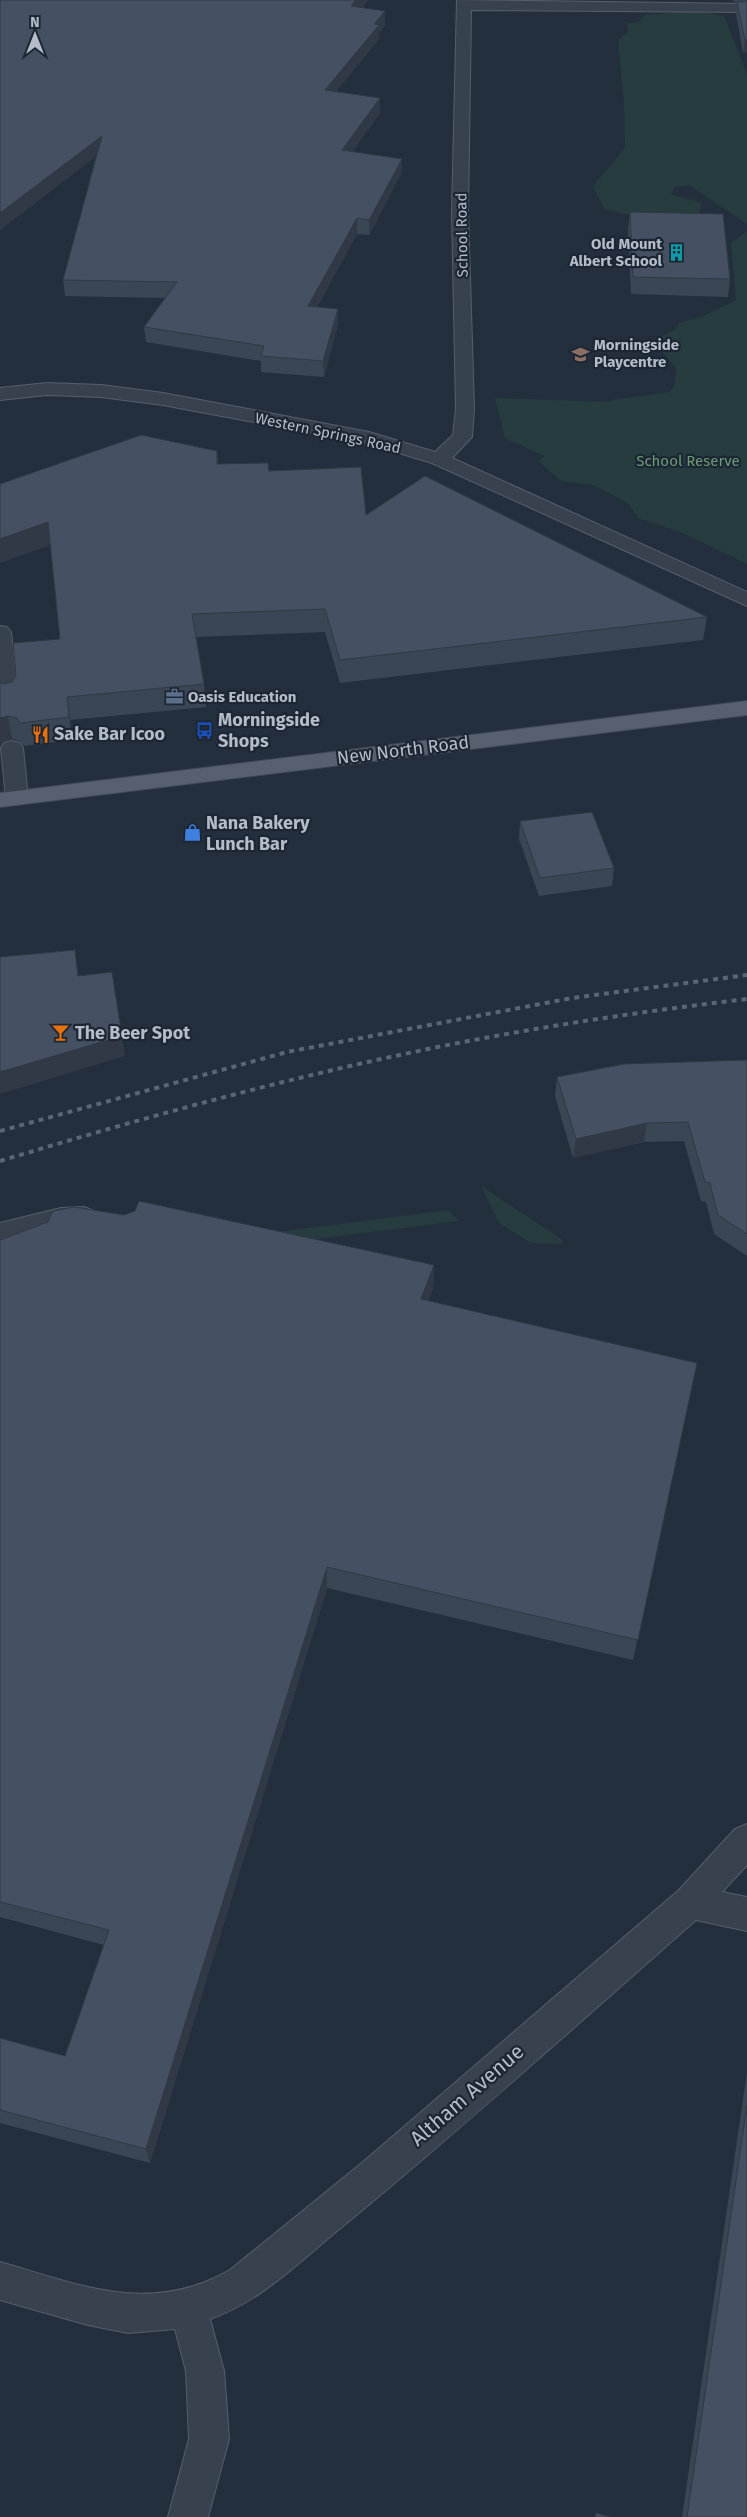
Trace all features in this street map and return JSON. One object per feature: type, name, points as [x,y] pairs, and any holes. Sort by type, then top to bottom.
[{"type":"main road","name":"New North Road","points":[[8,799],[747,708]]},
{"type":"street","points":[[464,3],[747,8]]},
{"type":"street","name":"School Road","points":[[439,459],[462,437],[465,409],[460,212],[464,3]]},
{"type":"street","name":"Western Springs Road","points":[[0,394],[47,389],[78,389],[163,399],[369,438],[439,459],[747,600]]},
{"type":"street","points":[[0,632],[7,698]]},
{"type":"street","points":[[8,799],[12,748]]},
{"type":"street","points":[[0,1234],[78,1217],[108,1222]]},
{"type":"street","name":"Altham Avenue","points":[[0,2281],[88,2306],[128,2314],[188,2308],[217,2298],[243,2283],[376,2175],[691,1902],[747,1840]]},
{"type":"street","points":[[691,1902],[747,1914]]},
{"type":"street","points":[[188,2308],[204,2371],[208,2439],[188,2517]]},
{"type":"green space","points":[[696,11],[724,16],[747,74],[747,224],[689,185],[675,187],[671,194],[702,203],[697,220],[659,222],[604,209],[593,186],[625,148],[624,101],[618,41],[628,32],[627,23],[637,23],[646,15]]},
{"type":"green space","name":"School Reserve","points":[[747,231],[747,564],[683,533],[638,518],[628,503],[593,485],[561,481],[538,461],[544,456],[505,438],[495,398],[612,402],[611,400],[670,392],[675,384],[676,368],[653,341],[676,329],[679,323],[701,317],[736,300],[731,243]]},
{"type":"green space","points":[[481,1186],[563,1240],[562,1244],[531,1243],[499,1223]]},
{"type":"green space","points":[[448,1210],[459,1221],[268,1245],[255,1235]]},
{"type":"building","points":[[0,0],[356,0],[351,6],[385,11],[374,24],[379,25],[325,90],[380,98],[342,150],[402,159],[369,220],[357,218],[308,306],[338,309],[323,361],[261,356],[264,346],[144,327],[177,282],[63,280],[102,136],[0,213]]},
{"type":"building","points":[[747,1],[747,40],[745,40],[737,2]]},
{"type":"building","name":"Old Mount Albert School","points":[[630,212],[723,214],[730,279],[633,277]]},
{"type":"building","points":[[141,435],[217,451],[217,464],[268,463],[269,471],[361,467],[366,515],[425,476],[707,617],[340,660],[325,609],[192,614],[204,684],[67,697],[69,717],[20,723],[17,718],[8,716],[0,718],[0,683],[12,682],[16,675],[13,643],[60,639],[48,522],[0,539],[0,484]]},
{"type":"building","points":[[592,812],[614,868],[540,878],[520,821]]},
{"type":"building","name":"The Beer Spot","points":[[75,950],[78,976],[112,972],[122,1036],[0,1072],[0,957]]},
{"type":"building","points":[[747,1060],[747,1234],[718,1215],[710,1183],[705,1182],[688,1122],[647,1123],[576,1139],[557,1077],[624,1064]]},
{"type":"building","points":[[139,1201],[434,1265],[421,1299],[697,1363],[638,1640],[327,1567],[146,2149],[0,2110],[0,2038],[65,2056],[109,1930],[0,1902],[0,1240],[48,1222],[53,1211],[74,1207],[124,1215],[135,1211]]},
{"type":"building","points":[[747,2105],[747,2517],[687,2517]]},
{"type":"building","points":[[596,2513],[611,2517],[595,2517]]},
{"type":"railway","points":[[0,1131],[287,1052],[572,998],[747,975]]},
{"type":"railway","points":[[0,1161],[220,1098],[331,1070],[443,1046],[557,1026],[747,999]]},
{"type":"place","name":"Old Mount Albert School","points":[[676,253]]},
{"type":"place","name":"Morningside Playcentre","points":[[580,354]]},
{"type":"place","name":"Oasis Education","points":[[174,697]]},
{"type":"place","name":"Morningside Shops","points":[[204,730]]},
{"type":"place","name":"Sake Bar Icoo","points":[[40,734]]},
{"type":"place","name":"Nana Bakery Lunch Bar","points":[[192,833]]},
{"type":"place","name":"The Beer Spot","points":[[61,1033]]}]
